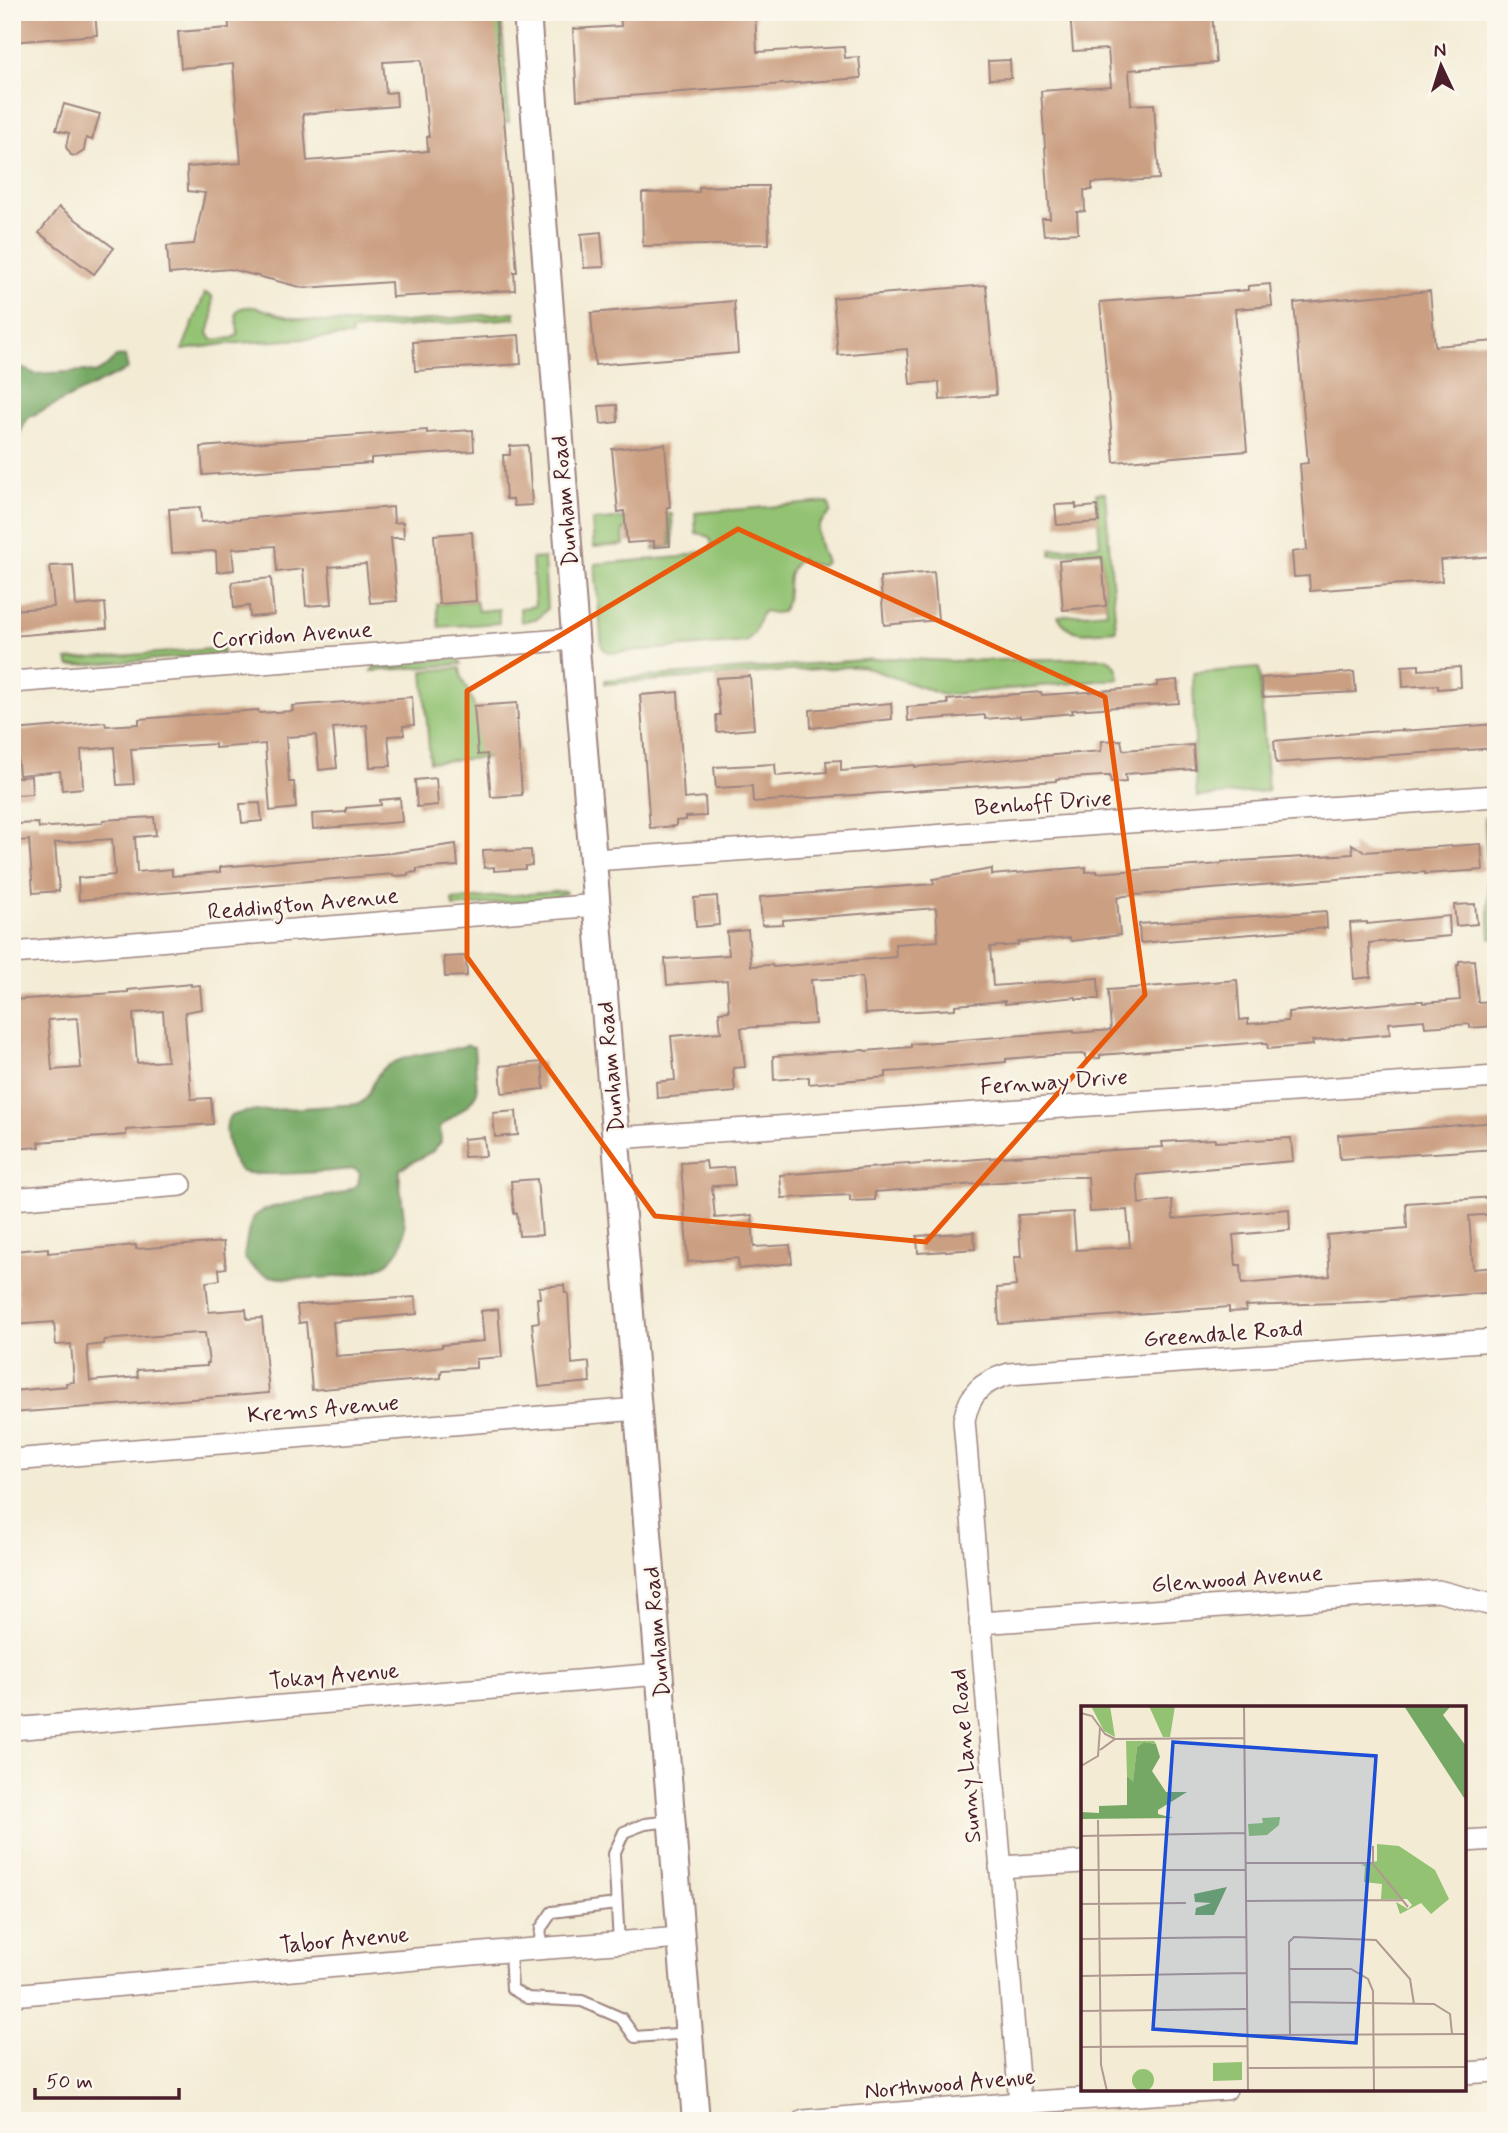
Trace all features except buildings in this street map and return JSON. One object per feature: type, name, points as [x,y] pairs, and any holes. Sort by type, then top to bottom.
[{"type":"street","name":"Dunham Road","points":[[527,12],[575,639],[696,2121]]},
{"type":"street","name":"Corridon Avenue","points":[[12,682],[575,639]]},
{"type":"street","name":"Benhoff Drive","points":[[593,860],[1496,796]]},
{"type":"street","name":"Reddington Avenue","points":[[12,953],[597,905]]},
{"type":"street","name":"Fernway Drive","points":[[616,1138],[1496,1077]]},
{"type":"street","points":[[12,1199],[181,1185]]},
{"type":"street","name":"Greendale Road","points":[[967,1406],[982,1386],[993,1378],[1009,1374],[1496,1340]]},
{"type":"street","name":"Sunny Lane Road","points":[[967,1406],[964,1420],[1020,2103]]},
{"type":"street","name":"Krems Avenue","points":[[12,1460],[638,1409]]},
{"type":"street","name":"Glenwood Avenue","points":[[980,1623],[1438,1591],[1496,1606]]},
{"type":"street","name":"Tokay Avenue","points":[[12,1729],[659,1674]]},
{"type":"street","points":[[1466,1840],[1496,1839]]},
{"type":"street","points":[[1000,1867],[1081,1862]]},
{"type":"street","name":"Tabor Avenue","points":[[12,1995],[681,1938]]},
{"type":"street","points":[[1466,2073],[1496,2071]]},
{"type":"street","name":"Northwood Avenue","points":[[804,2121],[1197,2091]]},
{"type":"lane","points":[[619,1943],[614,1854],[624,1832],[645,1824],[671,1821]]},
{"type":"lane","points":[[539,1949],[541,1928],[552,1912],[616,1904]]},
{"type":"lane","points":[[510,1952],[512,1989],[528,1998],[582,2001],[621,2018],[635,2037],[690,2033]]},
{"type":"highlighted area","points":[[738,529],[1105,697],[1145,995],[926,1242],[655,1216],[467,957],[467,691]]},
{"type":"green space","points":[[493,12],[501,12],[509,122],[503,122]]},
{"type":"green space","points":[[205,293],[212,296],[213,316],[208,333],[212,340],[233,338],[238,334],[236,313],[244,307],[321,322],[421,321],[515,312],[515,318],[351,331],[352,336],[225,344],[182,350]]},
{"type":"green space","points":[[125,356],[128,369],[29,417],[19,438],[19,461],[12,465],[12,367],[35,374],[85,371],[95,373],[116,357]]},
{"type":"green space","points":[[1096,493],[1105,493],[1116,630],[1083,633],[1069,629],[1058,616],[1107,612],[1101,551],[1051,555],[1051,549],[1100,545]]},
{"type":"green space","points":[[828,502],[831,512],[821,522],[818,530],[826,562],[821,566],[804,562],[801,558],[794,565],[782,612],[764,611],[755,632],[746,642],[609,653],[602,647],[595,564],[681,557],[710,549],[710,539],[696,533],[695,513]]},
{"type":"green space","points":[[672,514],[672,546],[654,550],[654,547],[670,546],[668,519],[623,530],[624,545],[594,547],[592,521]]},
{"type":"green space","points":[[544,558],[547,609],[538,618],[521,622],[520,608],[535,606],[532,559]]},
{"type":"green space","points":[[476,601],[478,611],[499,609],[499,623],[439,627],[437,604]]},
{"type":"green space","points":[[223,648],[223,654],[70,666],[67,660]]},
{"type":"green space","points":[[458,658],[461,664],[372,671],[375,664]]},
{"type":"green space","points":[[889,658],[949,661],[1104,658],[1115,666],[1119,679],[943,695],[862,666],[605,684],[605,680]]},
{"type":"green space","points":[[460,668],[474,706],[519,751],[518,755],[430,762],[423,671]]},
{"type":"green space","points":[[1259,668],[1268,791],[1197,797],[1193,745],[1193,673]]},
{"type":"green space","points":[[1496,817],[1496,938],[1490,938],[1485,818]]},
{"type":"green space","points":[[566,893],[550,899],[453,907],[452,900]]},
{"type":"green space","points":[[467,1045],[474,1047],[477,1092],[465,1107],[440,1127],[441,1142],[433,1151],[400,1169],[404,1231],[399,1250],[392,1258],[382,1267],[368,1271],[309,1278],[270,1276],[249,1264],[244,1257],[248,1234],[252,1220],[259,1213],[284,1204],[347,1190],[358,1184],[360,1173],[355,1169],[278,1174],[241,1171],[229,1148],[227,1127],[230,1116],[244,1112],[359,1104],[367,1097],[379,1073],[393,1063]]},
{"type":"railway","points":[[1488,12],[1496,21]]}]
